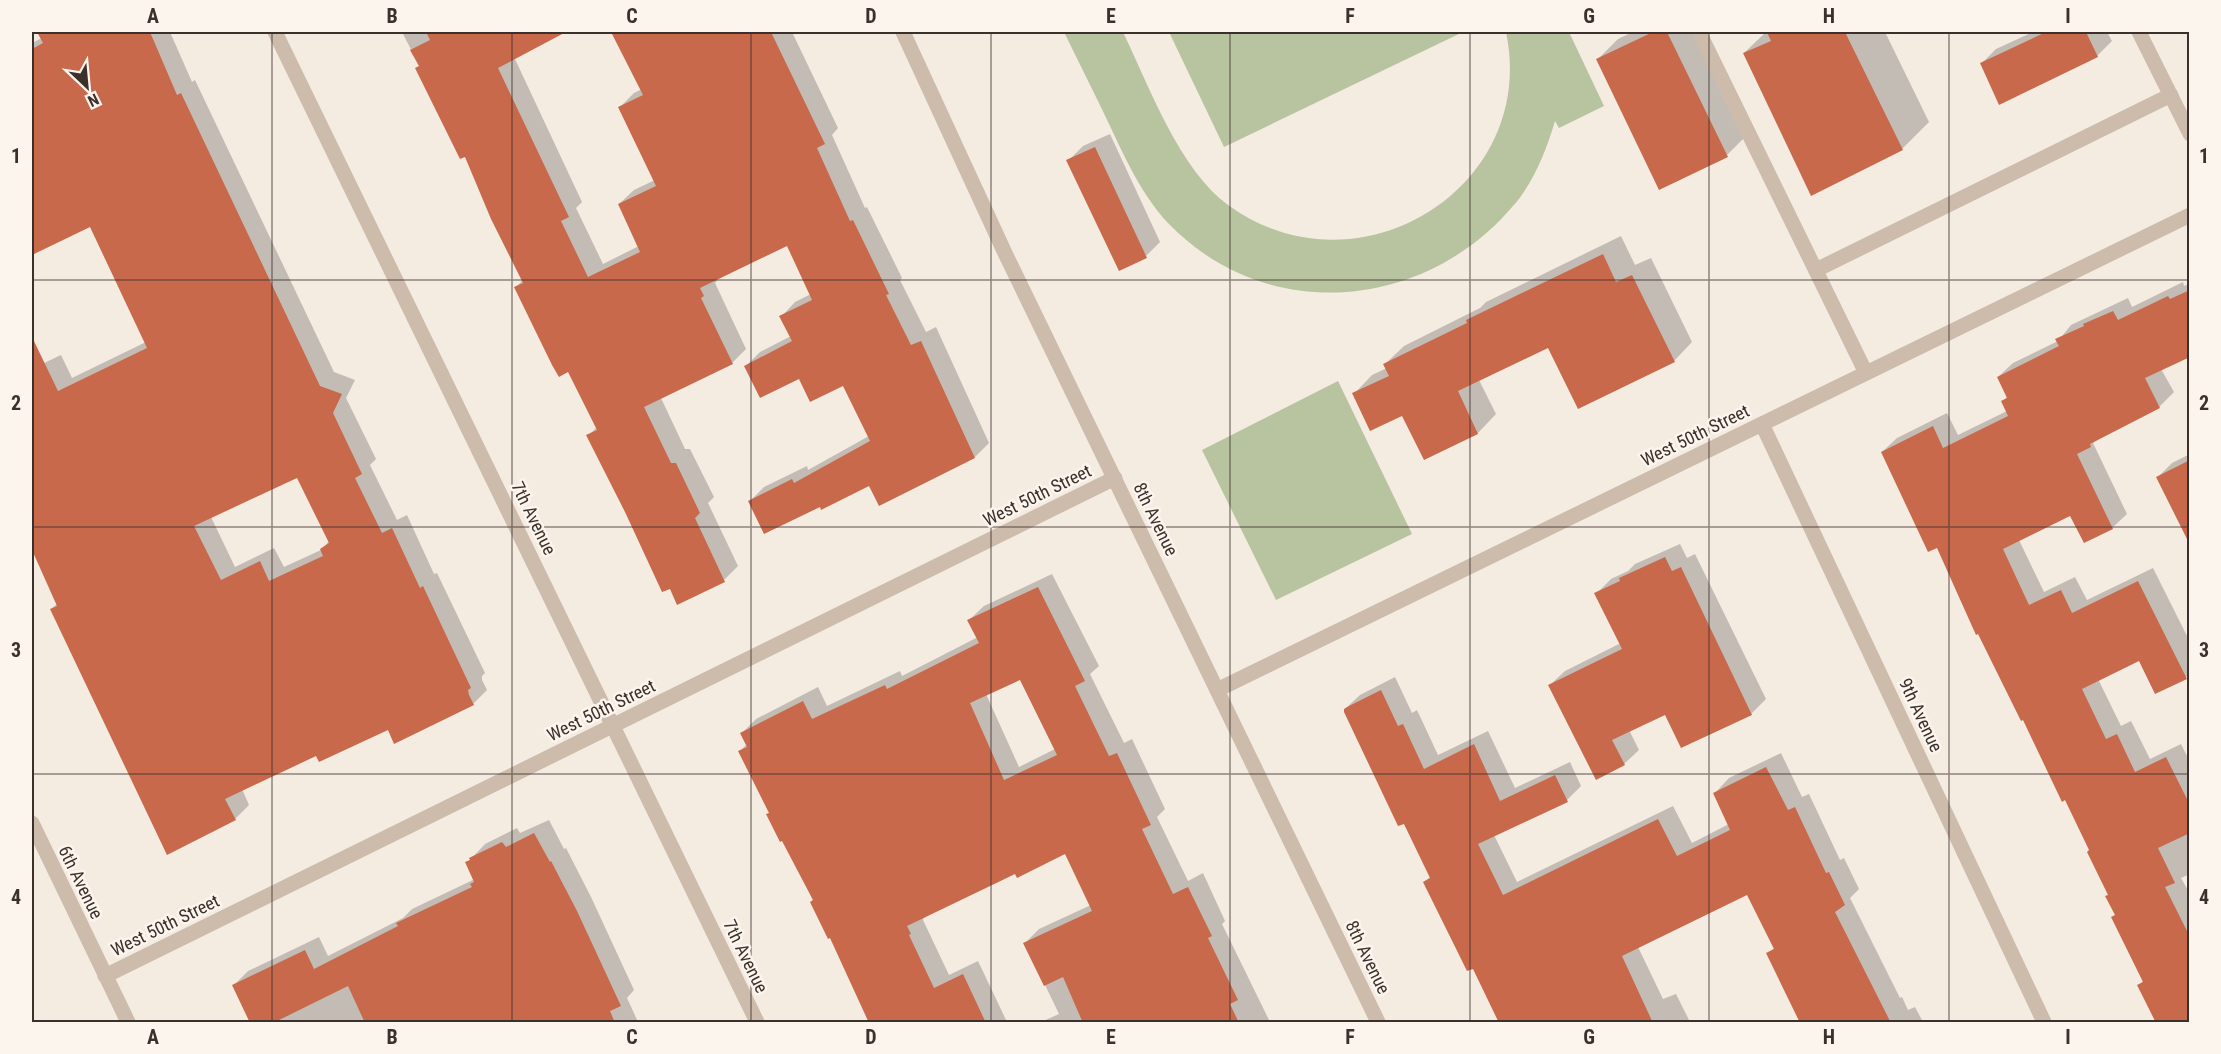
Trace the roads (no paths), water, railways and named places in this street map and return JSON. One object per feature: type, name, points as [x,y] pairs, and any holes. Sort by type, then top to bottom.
[{"type":"street","name":"7th Avenue","points":[[275,32],[757,1023]]},
{"type":"street","name":"8th Avenue","points":[[903,32],[1004,251],[1378,1023]]},
{"type":"street","points":[[1699,32],[1866,373]]},
{"type":"street","points":[[2139,32],[2190,134]]},
{"type":"street","points":[[1816,270],[2171,95]]},
{"type":"street","name":"West 50th Street","points":[[1217,690],[2190,215]]},
{"type":"street","name":"9th Avenue","points":[[1762,424],[2044,1023]]},
{"type":"street","name":"West 50th Street","points":[[105,976],[1115,478]]},
{"type":"street","name":"6th Avenue","points":[[32,823],[128,1023]]}]
